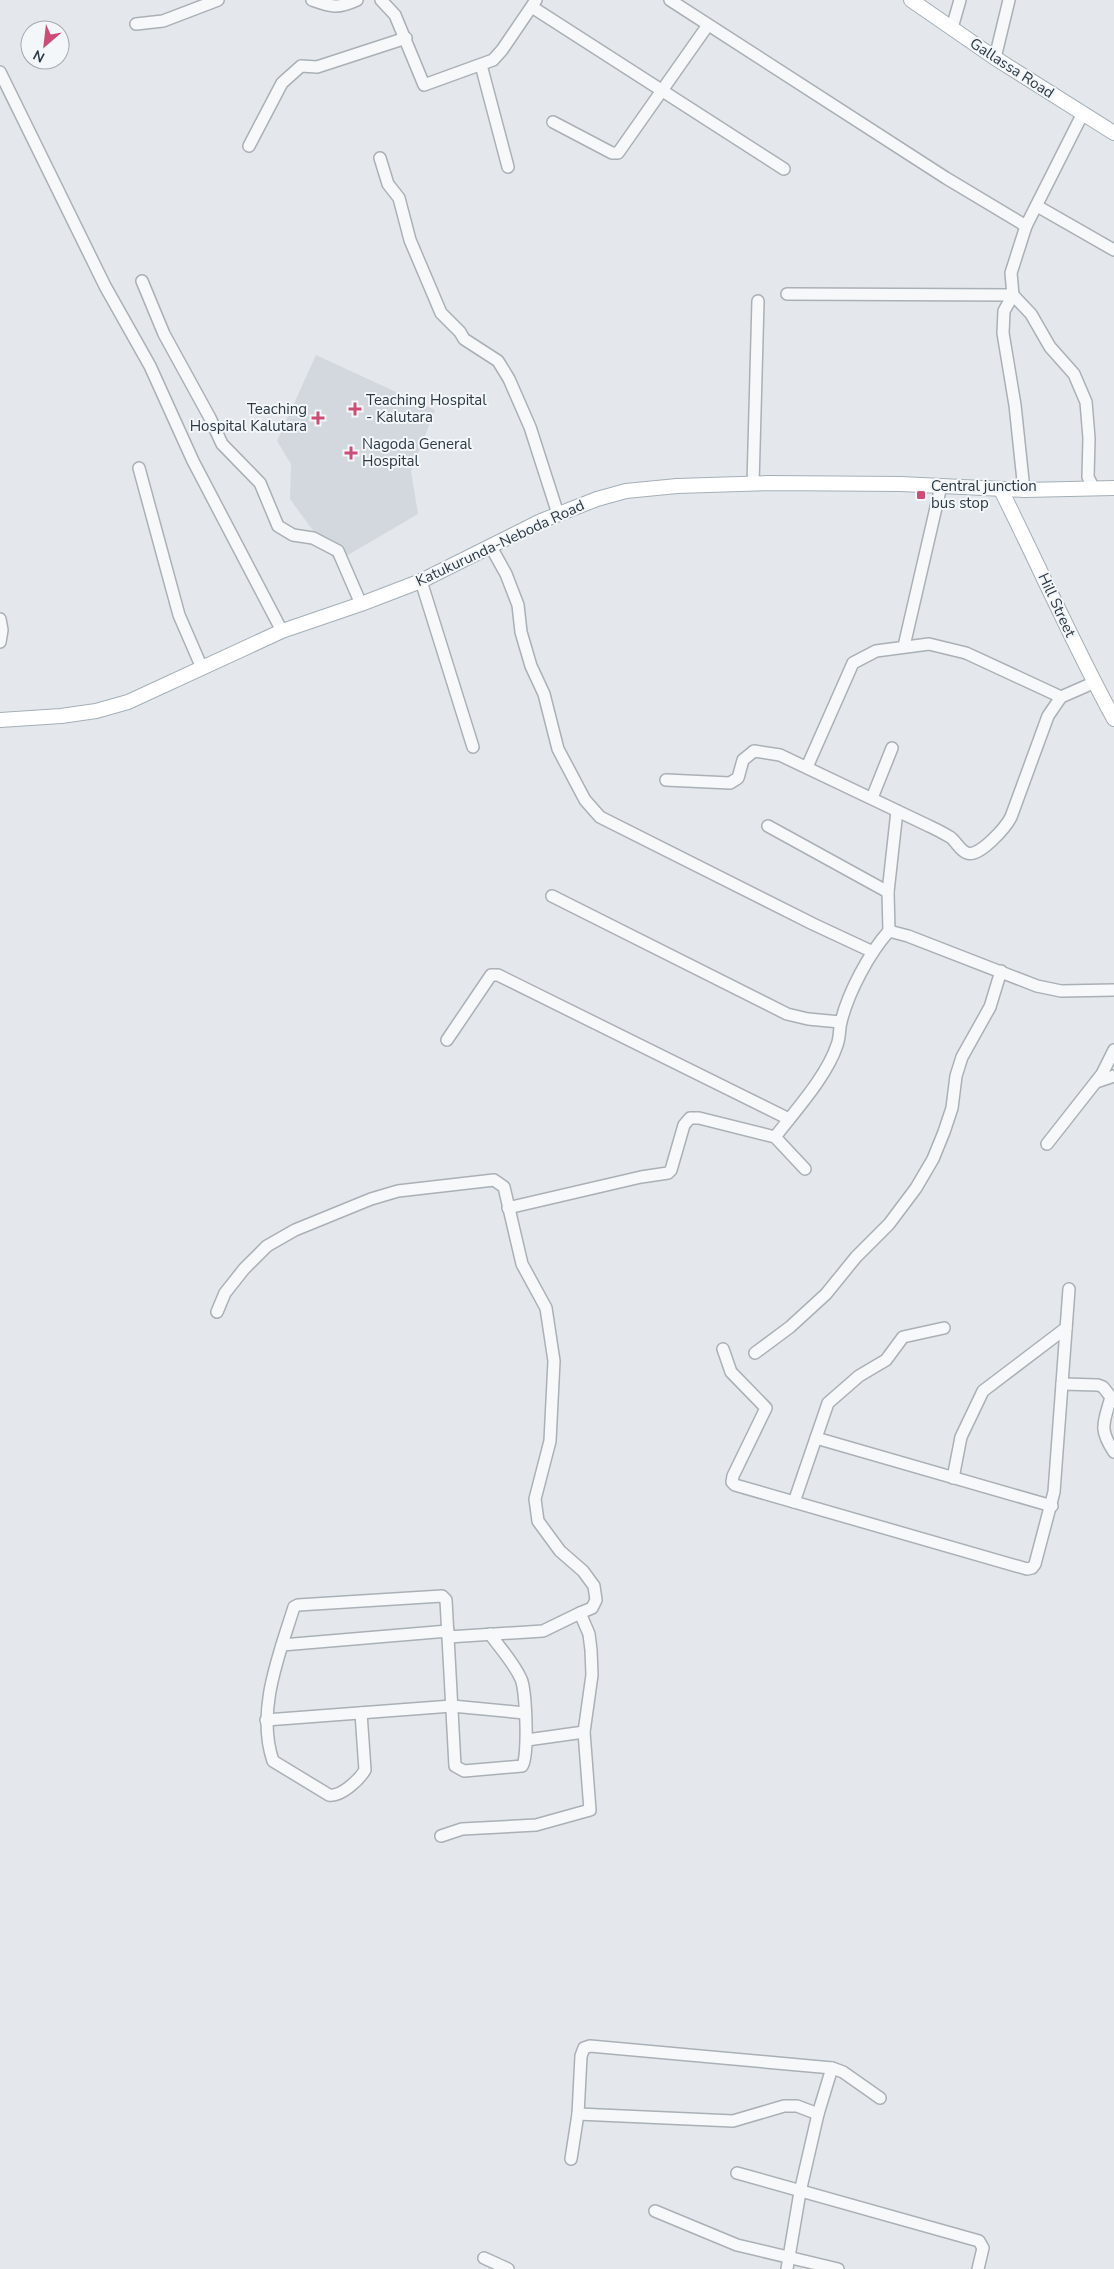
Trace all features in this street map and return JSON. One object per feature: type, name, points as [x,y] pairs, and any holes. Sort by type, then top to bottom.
[{"type":"main road","name":"Gallassa Road","points":[[911,0],[995,58],[1114,133]]},
{"type":"main road","name":"Katukurunda-Neboda Road","points":[[0,720],[62,716],[96,711],[128,702],[282,631],[421,581],[558,514],[598,499],[643,488],[753,484],[941,486],[1001,490],[1114,488]]},
{"type":"main road","name":"Hill Street","points":[[1001,490],[1045,578],[1093,683],[1109,699],[1114,719]]},
{"type":"street","points":[[136,24],[163,21],[218,0]]},
{"type":"street","points":[[312,0],[332,7],[343,6],[357,0]]},
{"type":"street","points":[[381,0],[395,15],[424,85],[493,60],[534,3],[663,91],[784,169]]},
{"type":"street","points":[[670,0],[946,178],[1026,226]]},
{"type":"street","points":[[952,28],[960,0]]},
{"type":"street","points":[[995,58],[1009,0]]},
{"type":"street","points":[[553,122],[612,153],[618,152],[708,25]]},
{"type":"street","points":[[249,146],[282,83],[301,66],[316,67],[406,38]]},
{"type":"street","points":[[481,64],[508,167]]},
{"type":"street","points":[[0,72],[105,286],[150,366],[193,462],[282,631]]},
{"type":"street","points":[[1024,490],[1015,405],[1003,333],[1004,311],[1013,294],[1011,273],[1026,226],[1083,113]]},
{"type":"street","points":[[380,158],[388,184],[399,198],[410,240],[441,313],[460,332],[464,339],[498,360],[506,374],[530,427],[558,514]]},
{"type":"street","points":[[1037,206],[1114,250]]},
{"type":"street","points":[[142,280],[164,334],[210,418],[222,444],[260,483],[266,494],[275,522],[284,531],[293,535],[313,538],[338,551],[361,604]]},
{"type":"street","points":[[787,294],[1013,294],[1031,314],[1050,347],[1074,374],[1086,402],[1089,438],[1088,477],[1094,489]]},
{"type":"street","points":[[753,484],[758,301]]},
{"type":"street","points":[[140,468],[179,615],[202,668]]},
{"type":"street","points":[[904,646],[941,486]]},
{"type":"street","points":[[491,547],[506,574],[518,605],[520,632],[531,666],[544,694],[558,749],[585,800],[600,817],[873,952]]},
{"type":"street","points":[[421,581],[473,747]]},
{"type":"street","points":[[0,619],[2,630],[0,642]]},
{"type":"street","points":[[807,767],[853,663],[876,651],[928,644],[966,653],[1062,697]]},
{"type":"street","points":[[666,780],[730,783],[738,778],[743,760],[754,751],[780,755],[898,811],[950,838],[966,853],[971,854],[978,852],[1005,828],[1011,817],[1048,716],[1062,697],[1093,683]]},
{"type":"street","points":[[872,798],[892,748]]},
{"type":"street","points":[[776,1137],[818,1080],[831,1058],[838,1045],[840,1022],[873,952],[890,931],[888,892],[898,811]]},
{"type":"street","points":[[768,826],[888,892]]},
{"type":"street","points":[[552,896],[787,1014],[808,1019],[840,1022]]},
{"type":"street","points":[[890,931],[908,936],[1038,986],[1062,991],[1114,990]]},
{"type":"street","points":[[755,1353],[790,1327],[826,1294],[856,1257],[889,1224],[916,1188],[928,1169],[944,1132],[952,1108],[956,1076],[962,1057],[990,1007],[1002,972]]},
{"type":"street","points":[[447,1040],[491,975],[498,975],[789,1120]]},
{"type":"street","points":[[1047,1144],[1096,1082],[1108,1065],[1114,1050]]},
{"type":"street","points":[[1096,1082],[1114,1076]]},
{"type":"street","points":[[508,1208],[641,1177],[668,1173],[672,1170],[684,1125],[690,1118],[699,1118],[776,1137],[804,1169]]},
{"type":"street","points":[[217,1312],[225,1294],[244,1269],[266,1246],[295,1230],[371,1199],[412,1189],[494,1180],[504,1187],[522,1264],[546,1308],[554,1361],[550,1441],[535,1499],[538,1521],[560,1551],[582,1571],[594,1586],[596,1600],[592,1608],[543,1631],[448,1634],[282,1645]]},
{"type":"street","points":[[722,1349],[731,1372],[766,1408],[732,1482],[735,1485],[1027,1569],[1032,1568],[1035,1564],[1052,1506],[1069,1289]]},
{"type":"street","points":[[794,1502],[828,1403],[859,1376],[886,1360],[903,1337],[944,1328]]},
{"type":"street","points":[[953,1478],[961,1437],[983,1391],[1066,1328]]},
{"type":"street","points":[[1062,1384],[1098,1385],[1103,1387],[1112,1399],[1103,1428],[1105,1439],[1114,1452]]},
{"type":"street","points":[[816,1438],[1052,1506]]},
{"type":"street","points":[[360,1713],[365,1770],[361,1777],[333,1795],[273,1761],[266,1720],[282,1645],[294,1607],[298,1605],[438,1595],[446,1600],[455,1766],[459,1770],[522,1766],[526,1759],[527,1740],[522,1679],[490,1634]]},
{"type":"street","points":[[441,1836],[462,1829],[536,1824],[590,1810],[584,1732],[592,1675],[589,1634],[580,1613]]},
{"type":"street","points":[[266,1720],[452,1706],[525,1713]]},
{"type":"street","points":[[527,1740],[584,1732]]},
{"type":"street","points":[[571,2160],[578,2114],[581,2056],[584,2048],[590,2046],[832,2068],[843,2072],[880,2098]]},
{"type":"street","points":[[787,2269],[800,2192],[818,2114],[832,2068]]},
{"type":"street","points":[[578,2114],[733,2121],[784,2106],[797,2106],[818,2114]]},
{"type":"street","points":[[737,2172],[800,2192],[979,2241],[983,2248],[978,2269]]},
{"type":"street","points":[[655,2211],[737,2245],[790,2256],[838,2269]]},
{"type":"street","points":[[484,2258],[508,2269]]},
{"type":"shaded area","name":"Nagoda General Hospital","points":[[316,355],[435,410],[411,471],[418,514],[336,562],[290,499],[291,464],[277,441]]},
{"type":"place","name":"Teaching Hospital - Kalutara","points":[[355,409]]},
{"type":"place","name":"Teaching Hospital Kalutara","points":[[318,418]]},
{"type":"place","name":"Nagoda General Hospital","points":[[351,453]]},
{"type":"place","name":"Central junction bus stop","points":[[921,495]]}]
